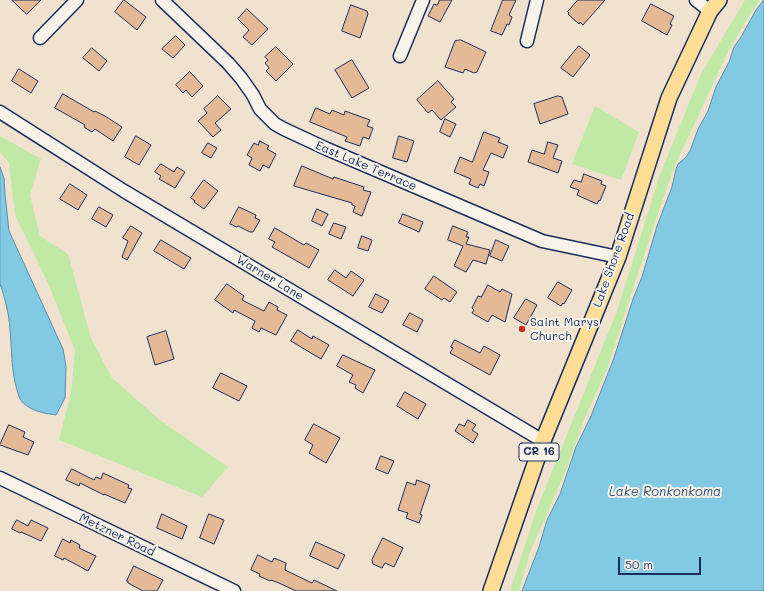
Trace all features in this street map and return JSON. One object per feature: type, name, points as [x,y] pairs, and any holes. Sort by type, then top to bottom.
[{"type":"main road","name":"Lake Shore Road","points":[[491,591],[543,441],[618,257],[669,98],[714,5]]},
{"type":"street","points":[[40,38],[77,0]]},
{"type":"street","name":"East Lake Terrace","points":[[162,0],[228,63],[241,78],[260,109],[274,124],[334,152],[542,241],[618,257]]},
{"type":"street","points":[[400,56],[424,0]]},
{"type":"street","points":[[528,41],[537,0]]},
{"type":"street","points":[[696,0],[714,5]]},
{"type":"street","name":"Warner Lane","points":[[0,112],[124,191],[543,441]]},
{"type":"street","name":"Metzner Road","points":[[0,478],[234,591]]},
{"type":"green space","points":[[745,0],[760,0],[728,52],[675,165],[607,369],[584,420],[564,475],[530,552],[519,591],[510,591],[536,511],[617,311],[659,177],[701,74]]},
{"type":"green space","points":[[595,106],[639,132],[621,180],[572,164]]},
{"type":"green space","points":[[0,136],[41,159],[30,195],[40,236],[68,254],[91,338],[112,378],[161,421],[228,467],[202,497],[59,440],[71,392],[75,350],[47,281],[15,215],[9,163],[0,152]]},
{"type":"water","name":"Lake Ronkonkoma","points":[[764,0],[764,591],[522,591],[539,547],[547,520],[560,494],[576,447],[591,416],[614,358],[633,299],[642,277],[657,226],[672,187],[678,164],[690,151],[698,129],[708,111],[716,87],[729,62],[734,47],[756,10]]},
{"type":"water","points":[[0,167],[4,178],[9,231],[63,349],[66,366],[65,398],[56,415],[36,411],[23,403],[20,399],[15,382],[9,318],[0,284]]},
{"type":"building","points":[[12,0],[41,0],[27,14]]},
{"type":"building","points":[[124,0],[146,17],[137,30],[115,12]]},
{"type":"building","points":[[440,0],[452,0],[440,22],[428,16],[434,4],[437,5]]},
{"type":"building","points":[[503,0],[516,0],[509,15],[512,17],[509,25],[507,24],[502,35],[491,31]]},
{"type":"building","points":[[578,0],[605,0],[583,25],[580,22],[579,24],[568,14]]},
{"type":"building","points":[[651,4],[674,16],[670,24],[672,25],[667,35],[642,21]]},
{"type":"building","points":[[351,5],[367,11],[368,14],[360,38],[342,31]]},
{"type":"building","points":[[247,9],[268,29],[252,45],[243,37],[249,30],[238,19]]},
{"type":"building","points":[[176,36],[185,45],[173,58],[162,49]]},
{"type":"building","points":[[461,40],[486,52],[477,72],[474,73],[465,69],[463,73],[445,67],[455,41]]},
{"type":"building","points":[[579,46],[590,55],[573,77],[561,68]]},
{"type":"building","points":[[276,47],[293,64],[276,81],[266,71],[269,68],[265,63],[268,60],[265,57]]},
{"type":"building","points":[[92,48],[107,61],[99,71],[83,58]]},
{"type":"building","points":[[352,60],[369,88],[352,98],[335,70]]},
{"type":"building","points":[[19,69],[38,81],[31,93],[12,81]]},
{"type":"building","points":[[190,72],[203,86],[192,97],[186,90],[183,93],[176,85]]},
{"type":"building","points":[[438,81],[454,99],[451,102],[456,107],[441,120],[432,110],[428,113],[417,100]]},
{"type":"building","points":[[63,94],[94,112],[95,111],[105,116],[122,127],[113,141],[95,129],[92,132],[84,127],[85,125],[55,108]]},
{"type":"building","points":[[218,96],[231,109],[215,123],[221,130],[213,137],[198,121],[207,113],[204,109]]},
{"type":"building","points":[[558,96],[562,97],[568,114],[540,124],[534,104]]},
{"type":"building","points":[[316,108],[330,114],[332,110],[344,115],[345,111],[370,120],[367,126],[373,128],[369,139],[363,137],[360,146],[345,141],[347,137],[310,122]]},
{"type":"building","points":[[445,119],[456,124],[450,137],[440,132]]},
{"type":"building","points":[[484,132],[500,138],[498,142],[508,146],[503,158],[491,153],[483,170],[489,172],[484,186],[480,184],[478,188],[469,184],[471,179],[454,172],[460,157],[472,162]]},
{"type":"building","points":[[136,136],[151,145],[139,165],[125,157]]},
{"type":"building","points":[[399,136],[414,141],[407,162],[393,158]]},
{"type":"building","points":[[260,141],[269,146],[267,149],[276,154],[269,168],[263,165],[260,171],[249,165],[252,158],[247,155],[254,143],[258,145]]},
{"type":"building","points":[[548,142],[558,145],[553,158],[562,161],[558,173],[528,162],[532,150],[544,154]]},
{"type":"building","points":[[208,143],[217,148],[211,158],[202,153]]},
{"type":"building","points":[[161,164],[174,172],[177,167],[185,172],[175,188],[159,179],[161,176],[155,172]]},
{"type":"building","points":[[302,166],[333,179],[334,177],[364,187],[363,190],[371,192],[362,216],[353,212],[355,206],[352,205],[352,203],[294,186]]},
{"type":"building","points":[[584,174],[602,181],[601,184],[606,186],[600,201],[599,200],[597,204],[577,195],[579,190],[570,187],[574,180],[581,182]]},
{"type":"building","points":[[204,180],[218,191],[204,209],[191,198]]},
{"type":"building","points":[[70,184],[87,195],[78,210],[60,199]]},
{"type":"building","points":[[99,207],[113,215],[106,227],[92,219]]},
{"type":"building","points":[[239,207],[256,215],[255,218],[260,220],[253,232],[230,224]]},
{"type":"building","points":[[317,209],[328,214],[322,226],[312,221]]},
{"type":"building","points":[[403,214],[423,222],[419,232],[399,223]]},
{"type":"building","points":[[334,223],[346,227],[341,239],[329,234]]},
{"type":"building","points":[[131,226],[142,233],[127,260],[122,257],[128,241],[123,238]]},
{"type":"building","points":[[453,226],[468,232],[466,237],[469,237],[466,244],[490,250],[486,264],[473,260],[466,272],[454,266],[463,246],[448,240]]},
{"type":"building","points":[[275,228],[304,245],[306,243],[319,250],[309,268],[272,247],[275,242],[269,239]]},
{"type":"building","points":[[362,236],[372,240],[368,251],[358,248]]},
{"type":"building","points":[[161,240],[191,258],[184,269],[154,251]]},
{"type":"building","points":[[496,240],[509,246],[502,261],[490,256]]},
{"type":"building","points":[[335,270],[346,278],[351,271],[364,280],[353,296],[328,280]]},
{"type":"building","points":[[434,276],[457,292],[450,302],[444,298],[442,300],[425,289]]},
{"type":"building","points":[[558,282],[572,290],[564,304],[563,303],[561,306],[548,298]]},
{"type":"building","points":[[227,284],[244,296],[242,300],[264,311],[269,302],[278,307],[277,310],[287,315],[276,335],[261,328],[259,332],[252,328],[255,321],[234,310],[233,313],[215,300]]},
{"type":"building","points":[[488,285],[500,292],[502,289],[512,294],[505,322],[492,315],[488,322],[472,313],[474,310],[472,308],[478,296],[481,297]]},
{"type":"building","points":[[376,294],[389,301],[382,313],[369,307]]},
{"type":"building","points":[[526,299],[537,305],[526,325],[514,318]]},
{"type":"building","points":[[410,313],[423,320],[417,332],[403,325]]},
{"type":"building","points":[[298,330],[312,339],[313,336],[329,345],[321,359],[291,341]]},
{"type":"building","points":[[166,331],[174,359],[155,365],[147,337]]},
{"type":"building","points":[[455,340],[480,353],[484,346],[500,355],[490,375],[450,353],[453,348],[451,347]]},
{"type":"building","points":[[343,355],[375,370],[363,393],[355,388],[356,385],[349,382],[353,375],[337,366]]},
{"type":"building","points":[[221,373],[247,386],[239,401],[213,388]]},
{"type":"building","points":[[405,392],[426,404],[418,419],[397,406]]},
{"type":"building","points":[[468,420],[476,425],[472,430],[478,434],[473,443],[455,431],[459,424],[464,426]]},
{"type":"building","points":[[314,424],[340,438],[326,463],[309,453],[313,445],[305,440]]},
{"type":"building","points":[[9,425],[25,432],[23,437],[34,442],[28,455],[0,445]]},
{"type":"building","points":[[381,456],[394,461],[388,474],[376,469]]},
{"type":"building","points":[[72,469],[94,480],[96,477],[101,479],[103,473],[129,485],[128,488],[132,489],[125,503],[104,495],[80,483],[79,486],[66,480]]},
{"type":"building","points":[[417,480],[430,485],[420,514],[422,515],[419,523],[406,518],[408,513],[398,510],[407,482],[415,485]]},
{"type":"building","points":[[162,514],[187,526],[182,539],[157,528]]},
{"type":"building","points":[[209,514],[224,520],[214,544],[200,538]]},
{"type":"building","points":[[17,520],[28,526],[31,520],[48,528],[41,541],[12,529]]},
{"type":"building","points":[[383,538],[403,548],[394,567],[385,563],[382,568],[373,564],[372,560]]},
{"type":"building","points":[[63,539],[70,543],[71,540],[80,545],[79,548],[96,556],[88,571],[64,558],[63,560],[55,556]]},
{"type":"building","points":[[316,542],[345,555],[338,569],[310,556]]},
{"type":"building","points":[[258,555],[272,562],[274,558],[286,563],[285,570],[312,583],[314,580],[337,591],[296,591],[259,576],[260,574],[251,570]]},
{"type":"building","points":[[134,566],[163,580],[157,591],[143,591],[128,583],[127,581]]},
{"type":"place","name":"Saint Marys Church","points":[[522,329]]}]
